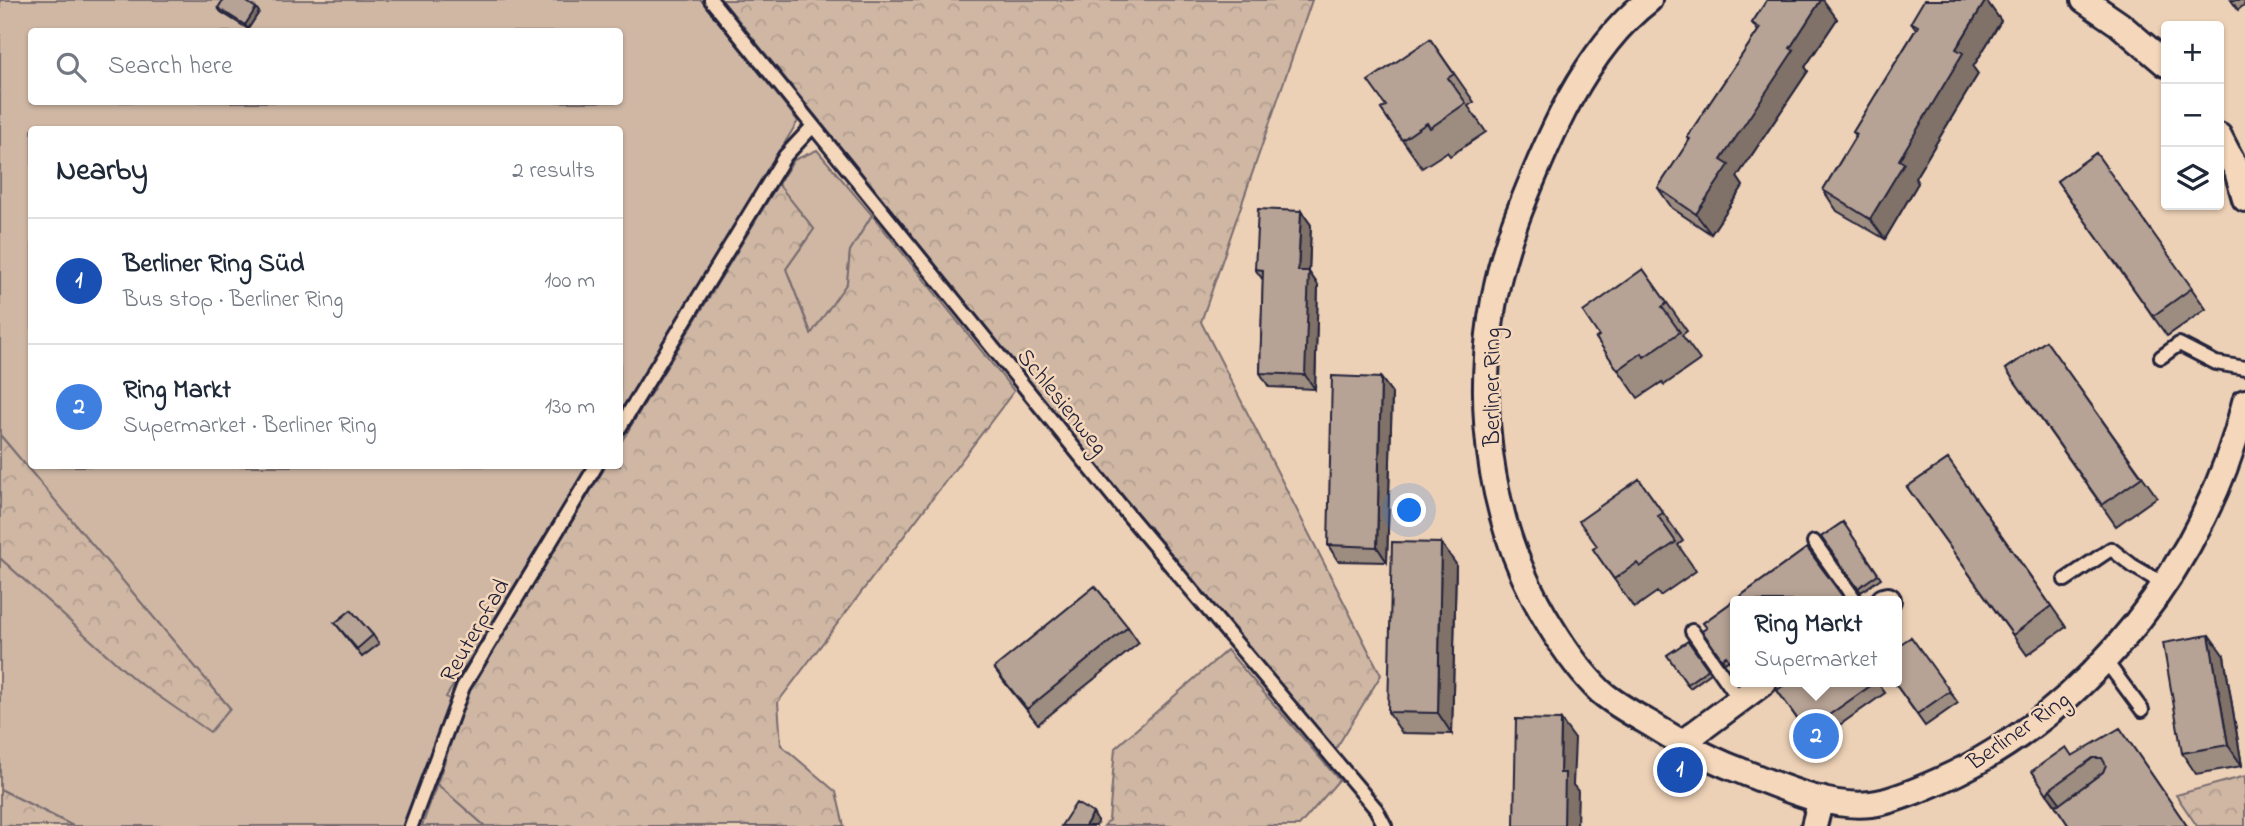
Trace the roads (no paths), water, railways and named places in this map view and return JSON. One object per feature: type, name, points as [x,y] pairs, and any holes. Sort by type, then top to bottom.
[{"type":"street","name":"Berliner Ring","points":[[1649,0],[1608,40],[1584,76],[1541,156],[1510,234],[1493,305],[1489,350],[1486,404],[1489,445],[1498,496],[1523,579],[1565,650],[1604,694],[1713,761],[1821,799],[1870,804],[1951,776],[2010,742],[2043,719],[2105,660],[2164,584],[2204,514],[2235,437],[2245,402]]},
{"type":"street","points":[[2084,0],[2119,24],[2161,60]]},
{"type":"street","points":[[2224,144],[2241,169],[2245,200]]},
{"type":"street","points":[[1682,743],[1757,687]]},
{"type":"street","points":[[1814,826],[1821,799]]},
{"type":"lane","name":"Schlesienweg","points":[[711,0],[1125,511],[1376,809],[1385,826]]},
{"type":"lane","points":[[623,423],[785,156],[813,126]]},
{"type":"lane","points":[[2161,357],[2179,344],[2216,363],[2245,368]]},
{"type":"lane","name":"Reuterpfad","points":[[411,826],[463,687],[595,469]]},
{"type":"lane","points":[[1814,542],[1852,596]]},
{"type":"lane","points":[[2065,580],[2110,549],[2164,584]]},
{"type":"lane","points":[[1692,631],[1730,686]]},
{"type":"lane","points":[[2105,660],[2142,710]]},
{"type":"lane","points":[[1731,687],[1739,699]]},
{"type":"place","name":"Ring Markt","points":[[1816,736]]},
{"type":"place","name":"Berliner Ring Süd","points":[[1680,770]]}]
